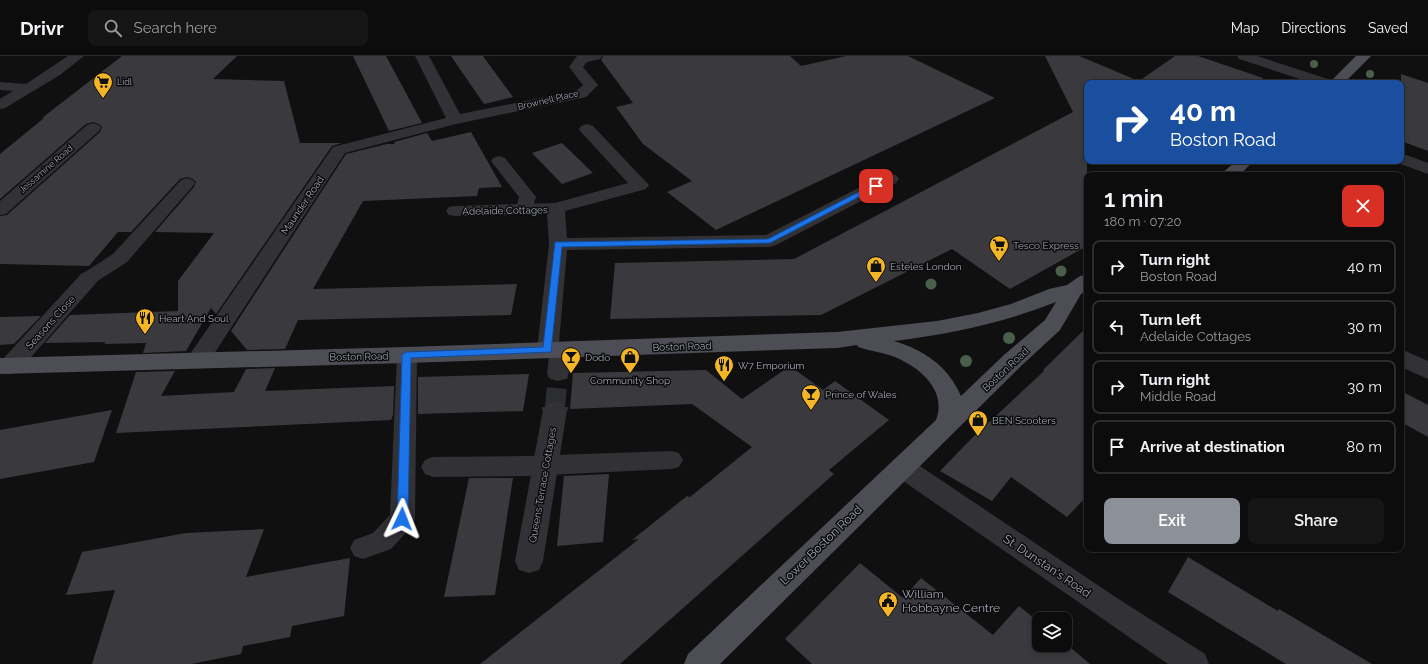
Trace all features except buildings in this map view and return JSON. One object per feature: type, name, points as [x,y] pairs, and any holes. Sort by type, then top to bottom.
[{"type":"main road","points":[[1339,80],[1364,56]]},
{"type":"main road","points":[[1232,172],[1242,164]]},
{"type":"main road","name":"Boston Road","points":[[5,366],[406,355],[837,340],[937,328],[978,320],[1018,309],[1080,285]]},
{"type":"main road","name":"Boston Road","points":[[945,427],[1012,361],[1053,325],[1080,285]]},
{"type":"main road","name":"Boston Road","points":[[837,340],[883,345],[900,350],[926,364],[937,374],[950,395],[951,406],[945,427]]},
{"type":"main road","name":"Lower Boston Road","points":[[699,664],[945,427]]},
{"type":"street","points":[[422,56],[455,120]]},
{"type":"street","name":"Brownell Place","points":[[455,120],[581,94],[591,85],[576,67],[582,59],[595,56]]},
{"type":"street","name":"Maunder Road","points":[[198,360],[339,150],[455,120]]},
{"type":"street","name":"Jessamine Road","points":[[0,210],[93,128]]},
{"type":"street","points":[[556,208],[640,185],[588,129]]},
{"type":"street","points":[[1404,159],[1428,169]]},
{"type":"street","points":[[558,244],[770,241],[890,179]]},
{"type":"street","name":"Adelaide Cottages","points":[[455,211],[556,208],[558,244],[554,350]]},
{"type":"street","name":"Seasons Close","points":[[5,366],[90,278]]},
{"type":"street","points":[[554,350],[558,373]]},
{"type":"street","points":[[1404,359],[1428,371]]},
{"type":"street","name":"Queens Terrace Cottages","points":[[529,560],[555,410]]},
{"type":"street","name":"St. Dunstan's Road","points":[[902,467],[1107,607],[1194,664]]},
{"type":"lane","points":[[0,105],[77,56]]},
{"type":"lane","points":[[1244,56],[1317,80]]},
{"type":"lane","points":[[0,86],[28,88]]},
{"type":"lane","points":[[499,161],[528,197],[525,209]]},
{"type":"lane","points":[[90,278],[120,258],[187,184]]},
{"type":"lane","points":[[363,548],[382,541],[402,519],[406,355]]},
{"type":"lane","points":[[433,467],[546,465],[671,460]]},
{"type":"tunnel","points":[[555,408],[558,373]]},
{"type":"place","name":"Lidl","points":[[103,99]]},
{"type":"place","name":"Tesco Express","points":[[999,262]]},
{"type":"place","name":"Esteles London","points":[[876,283]]},
{"type":"place","name":"Heart And Soul","points":[[145,335]]},
{"type":"place","name":"Dodo","points":[[571,374]]},
{"type":"place","name":"Community Shop","points":[[630,374]]},
{"type":"place","name":"W7 Emporium","points":[[724,382]]},
{"type":"place","name":"Prince of Wales","points":[[811,411]]},
{"type":"place","name":"BEN Scooters","points":[[978,437]]},
{"type":"place","name":"William Hobbayne Centre","points":[[888,618]]},
{"type":"route","points":[[402,519],[406,355],[548,350],[558,244],[770,241],[876,186]]}]
